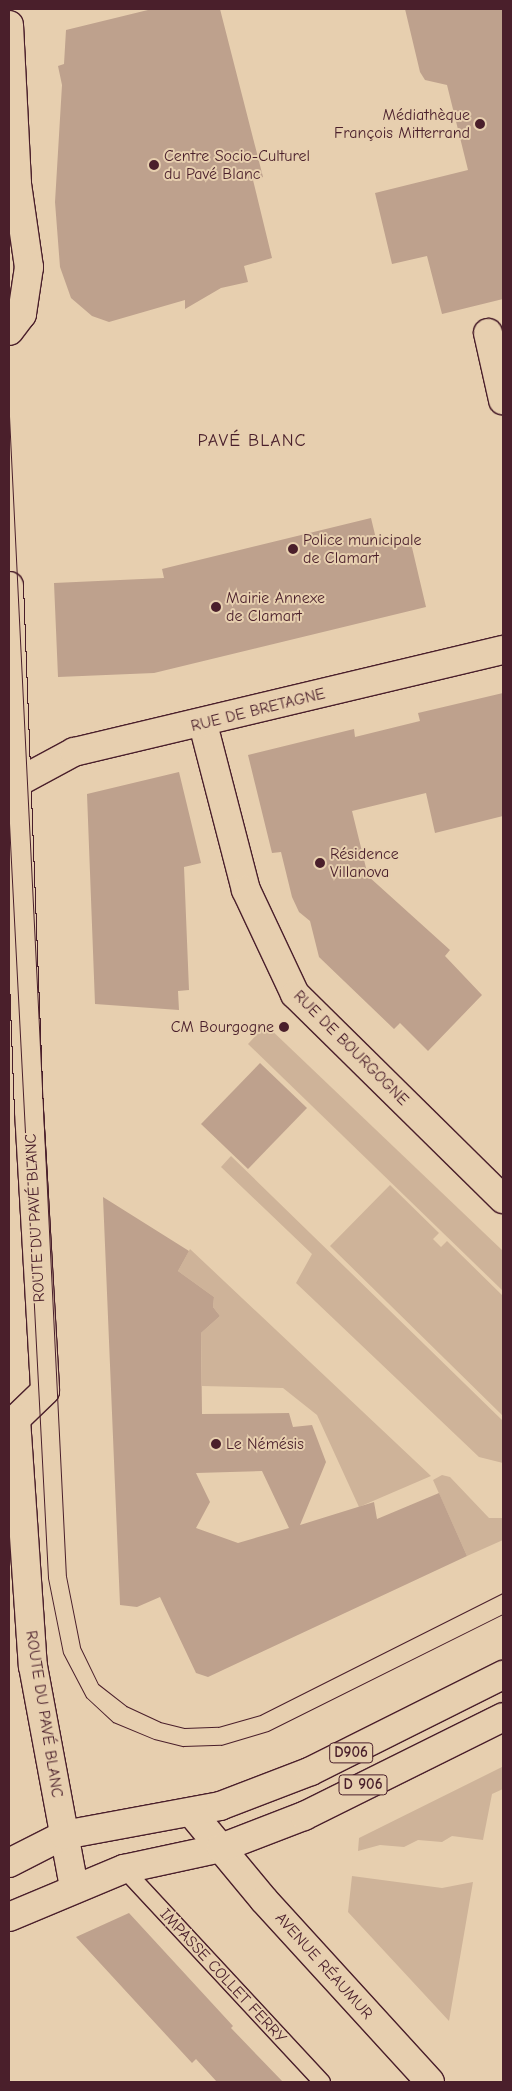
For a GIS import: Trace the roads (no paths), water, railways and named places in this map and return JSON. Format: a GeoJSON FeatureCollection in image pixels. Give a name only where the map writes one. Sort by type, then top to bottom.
{"type":"FeatureCollection","features":[{"type":"Feature","properties":{"kind":"main road"},"geometry":{"type":"LineString","coordinates":[[9,25],[17,184],[29,268],[22,314],[9,331]]}},
{"type":"Feature","properties":{"kind":"main road"},"geometry":{"type":"LineString","coordinates":[[488,333],[503,400]]}},
{"type":"Feature","properties":{"kind":"main road","name":"ROUTE DU PAVÉ BLANC"},"geometry":{"type":"LineString","coordinates":[[9,586],[13,785],[45,1391],[12,1418],[33,1666],[74,1888]]}},
{"type":"Feature","properties":{"kind":"main road","name":"RUE DE BRETAGNE"},"geometry":{"type":"LineString","coordinates":[[13,785],[74,752],[203,724],[503,650]]}},
{"type":"Feature","properties":{"kind":"main road","name":"RUE DE BOURGOGNE"},"geometry":{"type":"LineString","coordinates":[[203,724],[246,890],[295,994],[503,1198]]}},
{"type":"Feature","properties":{"kind":"main road","name":"D906"},"geometry":{"type":"LineString","coordinates":[[64,1835],[220,1806],[327,1765],[503,1675]]}},
{"type":"Feature","properties":{"kind":"main road","name":"D 906"},"geometry":{"type":"LineString","coordinates":[[9,1917],[74,1888],[124,1869],[221,1848],[304,1816],[503,1717]]}},
{"type":"Feature","properties":{"kind":"main road","name":"AVENUE RÉAUMUR"},"geometry":{"type":"LineString","coordinates":[[191,1812],[264,1900],[430,2082]]}},
{"type":"Feature","properties":{"kind":"main road"},"geometry":{"type":"LineString","coordinates":[[9,1863],[64,1835]]}},
{"type":"Feature","properties":{"kind":"lane","name":"IMPASSE COLLET FERRY"},"geometry":{"type":"LineString","coordinates":[[124,1869],[322,2082]]}},
{"type":"Feature","properties":{"kind":"tram line"},"geometry":{"type":"LineString","coordinates":[[9,416],[66,1576],[80,1647],[98,1684],[126,1706],[160,1722],[184,1728],[218,1727],[260,1715],[503,1593]]}},
{"type":"Feature","properties":{"kind":"tram line"},"geometry":{"type":"LineString","coordinates":[[9,823],[48,1578],[63,1653],[86,1697],[113,1722],[154,1739],[183,1746],[221,1745],[268,1731],[503,1614]]}},
{"type":"Feature","properties":{"kind":"place","name":"Médiathèque François Mitterrand"},"geometry":{"type":"Point","coordinates":[480,124]}},
{"type":"Feature","properties":{"kind":"place","name":"Centre Socio-Culturel du Pavé Blanc"},"geometry":{"type":"Point","coordinates":[154,165]}},
{"type":"Feature","properties":{"kind":"place","name":"Police municipale de Clamart"},"geometry":{"type":"Point","coordinates":[293,549]}},
{"type":"Feature","properties":{"kind":"place","name":"Mairie Annexe de Clamart"},"geometry":{"type":"Point","coordinates":[216,607]}},
{"type":"Feature","properties":{"kind":"place","name":"Résidence Villanova"},"geometry":{"type":"Point","coordinates":[320,863]}},
{"type":"Feature","properties":{"kind":"place","name":"CM Bourgogne"},"geometry":{"type":"Point","coordinates":[284,1027]}},
{"type":"Feature","properties":{"kind":"place","name":"Le Némésis"},"geometry":{"type":"Point","coordinates":[216,1444]}},
{"type":"Feature","properties":{"kind":"district","name":"PAVÉ BLANC"},"geometry":{"type":"Point","coordinates":[252,441]}}]}
